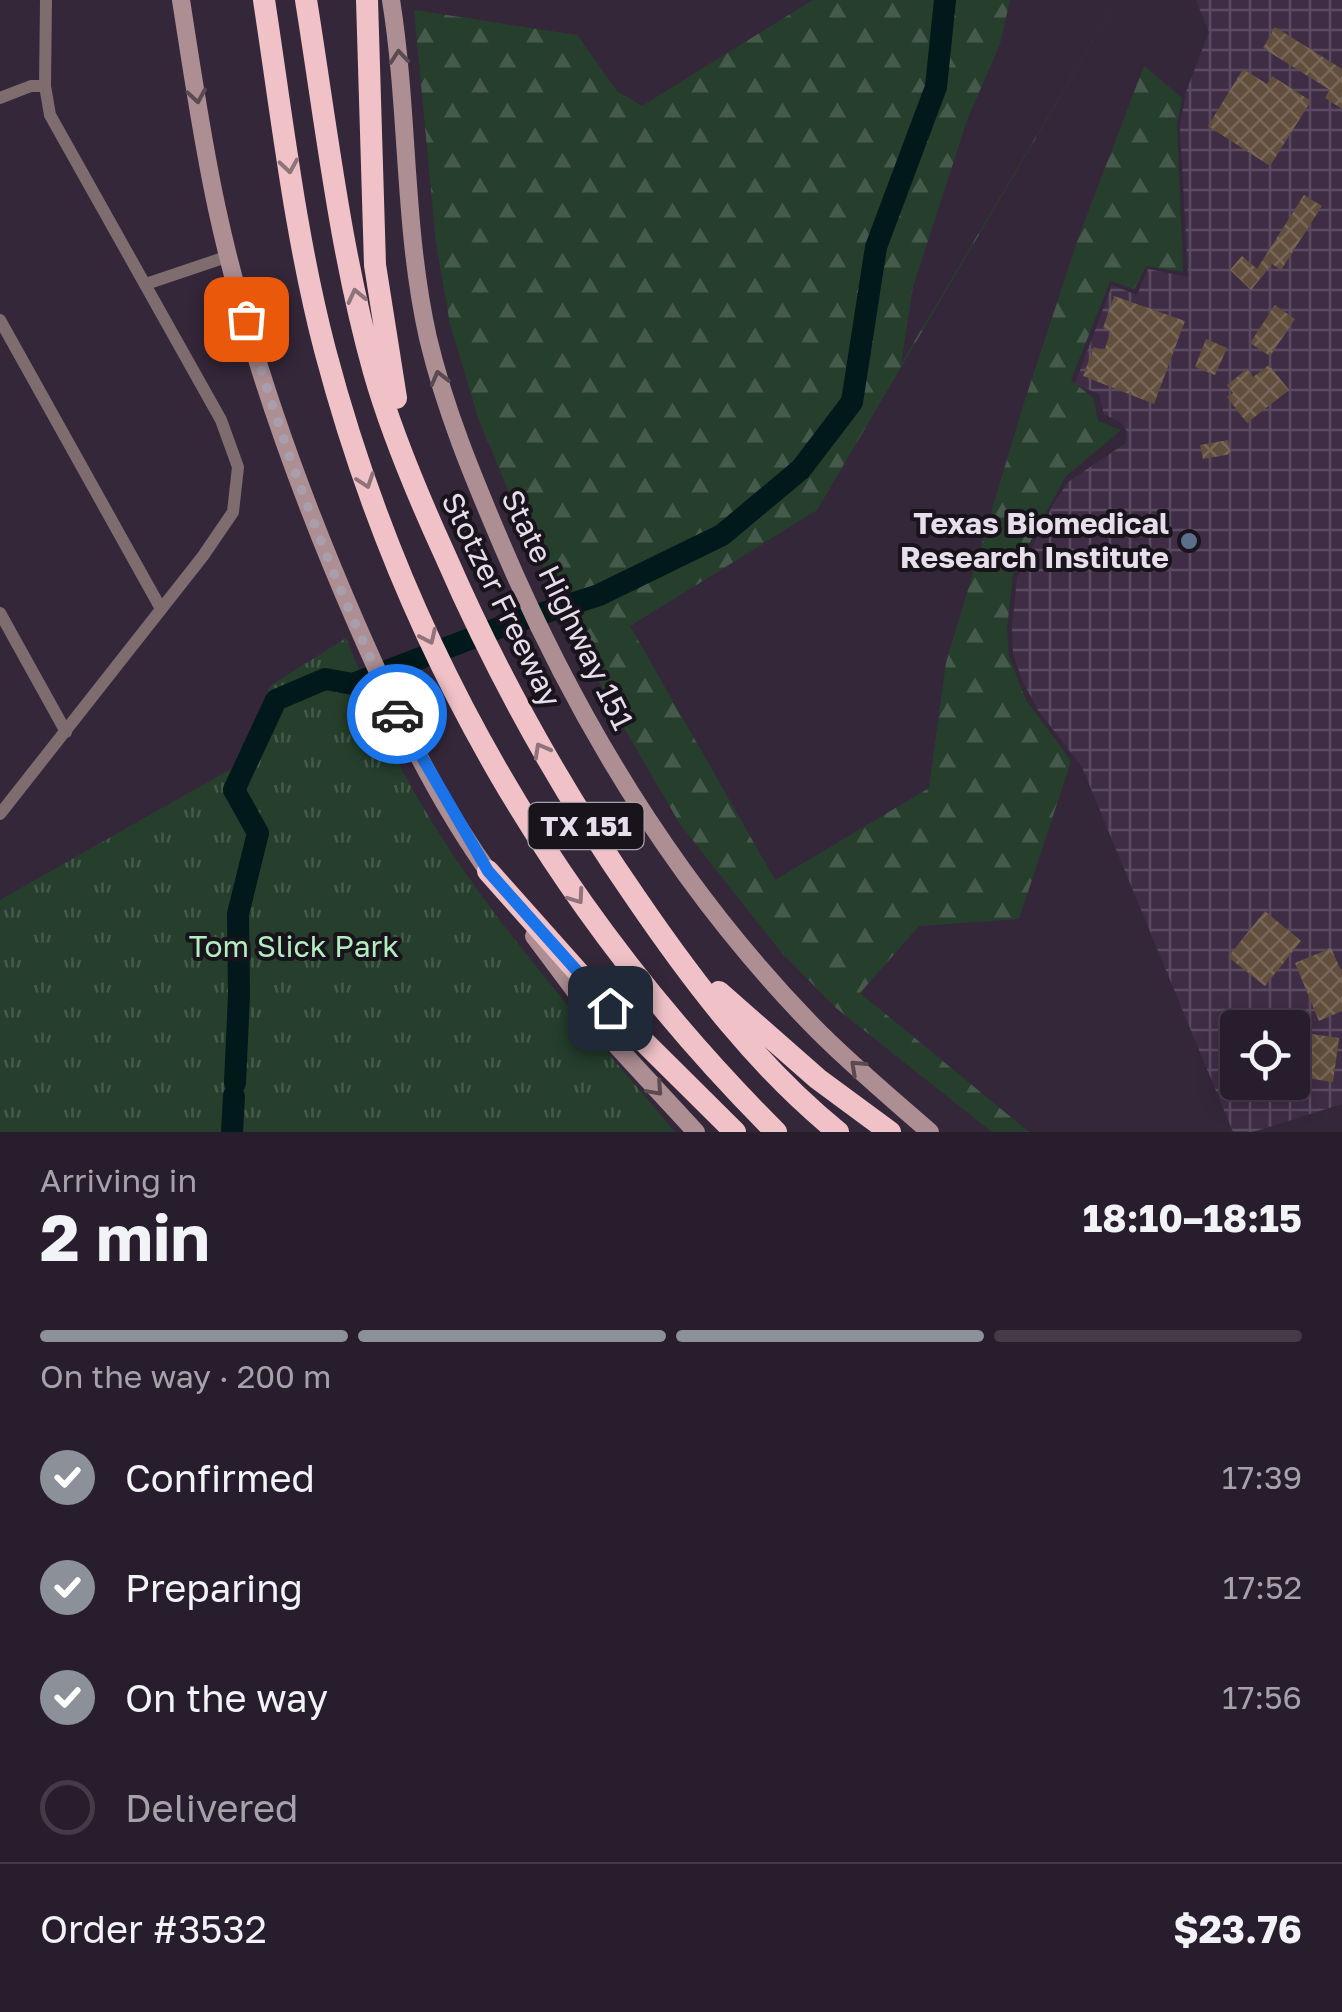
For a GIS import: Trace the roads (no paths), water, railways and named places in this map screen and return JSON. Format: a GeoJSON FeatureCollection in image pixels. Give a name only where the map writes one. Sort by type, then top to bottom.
{"type":"FeatureCollection","features":[{"type":"Feature","properties":{"kind":"highway","name":"TX 151"},"geometry":{"type":"LineString","coordinates":[[264,0],[302,250],[344,418],[390,548],[471,724],[545,851],[636,979],[698,1052],[776,1132]]}},
{"type":"Feature","properties":{"kind":"highway","name":"Stotzer Freeway"},"geometry":{"type":"LineString","coordinates":[[306,0],[349,264],[374,373],[415,489],[512,697],[576,810],[670,949],[758,1056],[838,1132]]}},
{"type":"Feature","properties":{"kind":"highway"},"geometry":{"type":"LineString","coordinates":[[368,0],[375,265],[389,365],[415,489]]}},
{"type":"Feature","properties":{"kind":"highway"},"geometry":{"type":"LineString","coordinates":[[488,871],[610,1008],[735,1132]]}},
{"type":"Feature","properties":{"kind":"highway"},"geometry":{"type":"LineString","coordinates":[[670,949],[818,1079],[890,1132]]}},
{"type":"Feature","properties":{"kind":"main road"},"geometry":{"type":"LineString","coordinates":[[181,0],[217,211],[279,424],[344,597],[418,753],[488,871],[613,1042],[696,1132]]}},
{"type":"Feature","properties":{"kind":"main road","name":"State Highway 151"},"geometry":{"type":"LineString","coordinates":[[391,0],[399,48],[412,244],[428,335],[446,407],[498,535],[552,652],[588,725],[656,833],[739,944],[813,1026],[930,1132]]}},
{"type":"Feature","properties":{"kind":"street"},"geometry":{"type":"LineString","coordinates":[[0,814],[233,512],[238,468],[221,420],[50,115],[44,86],[46,0]]}},
{"type":"Feature","properties":{"kind":"street"},"geometry":{"type":"LineString","coordinates":[[0,98],[31,86],[44,86]]}},
{"type":"Feature","properties":{"kind":"street"},"geometry":{"type":"LineString","coordinates":[[146,284],[230,256]]}},
{"type":"Feature","properties":{"kind":"street"},"geometry":{"type":"LineString","coordinates":[[0,320],[160,606]]}},
{"type":"Feature","properties":{"kind":"street"},"geometry":{"type":"LineString","coordinates":[[0,614],[66,732]]}},
{"type":"Feature","properties":{"kind":"waterway"},"geometry":{"type":"LineString","coordinates":[[235,1083],[238,914],[258,833],[234,790],[276,700],[325,679],[353,684],[506,625],[599,595],[722,535],[801,469],[852,402],[876,247],[936,87],[945,0]]}},
{"type":"Feature","properties":{"kind":"waterway"},"geometry":{"type":"LineString","coordinates":[[232,1132],[234,1096]]}},
{"type":"Feature","properties":{"kind":"place","name":"Texas Biomedical Research Institute"},"geometry":{"type":"Point","coordinates":[1189,541]}},
{"type":"Feature","properties":{"kind":"park label","name":"Tom Slick Park"},"geometry":{"type":"Point","coordinates":[294,947]}}]}
